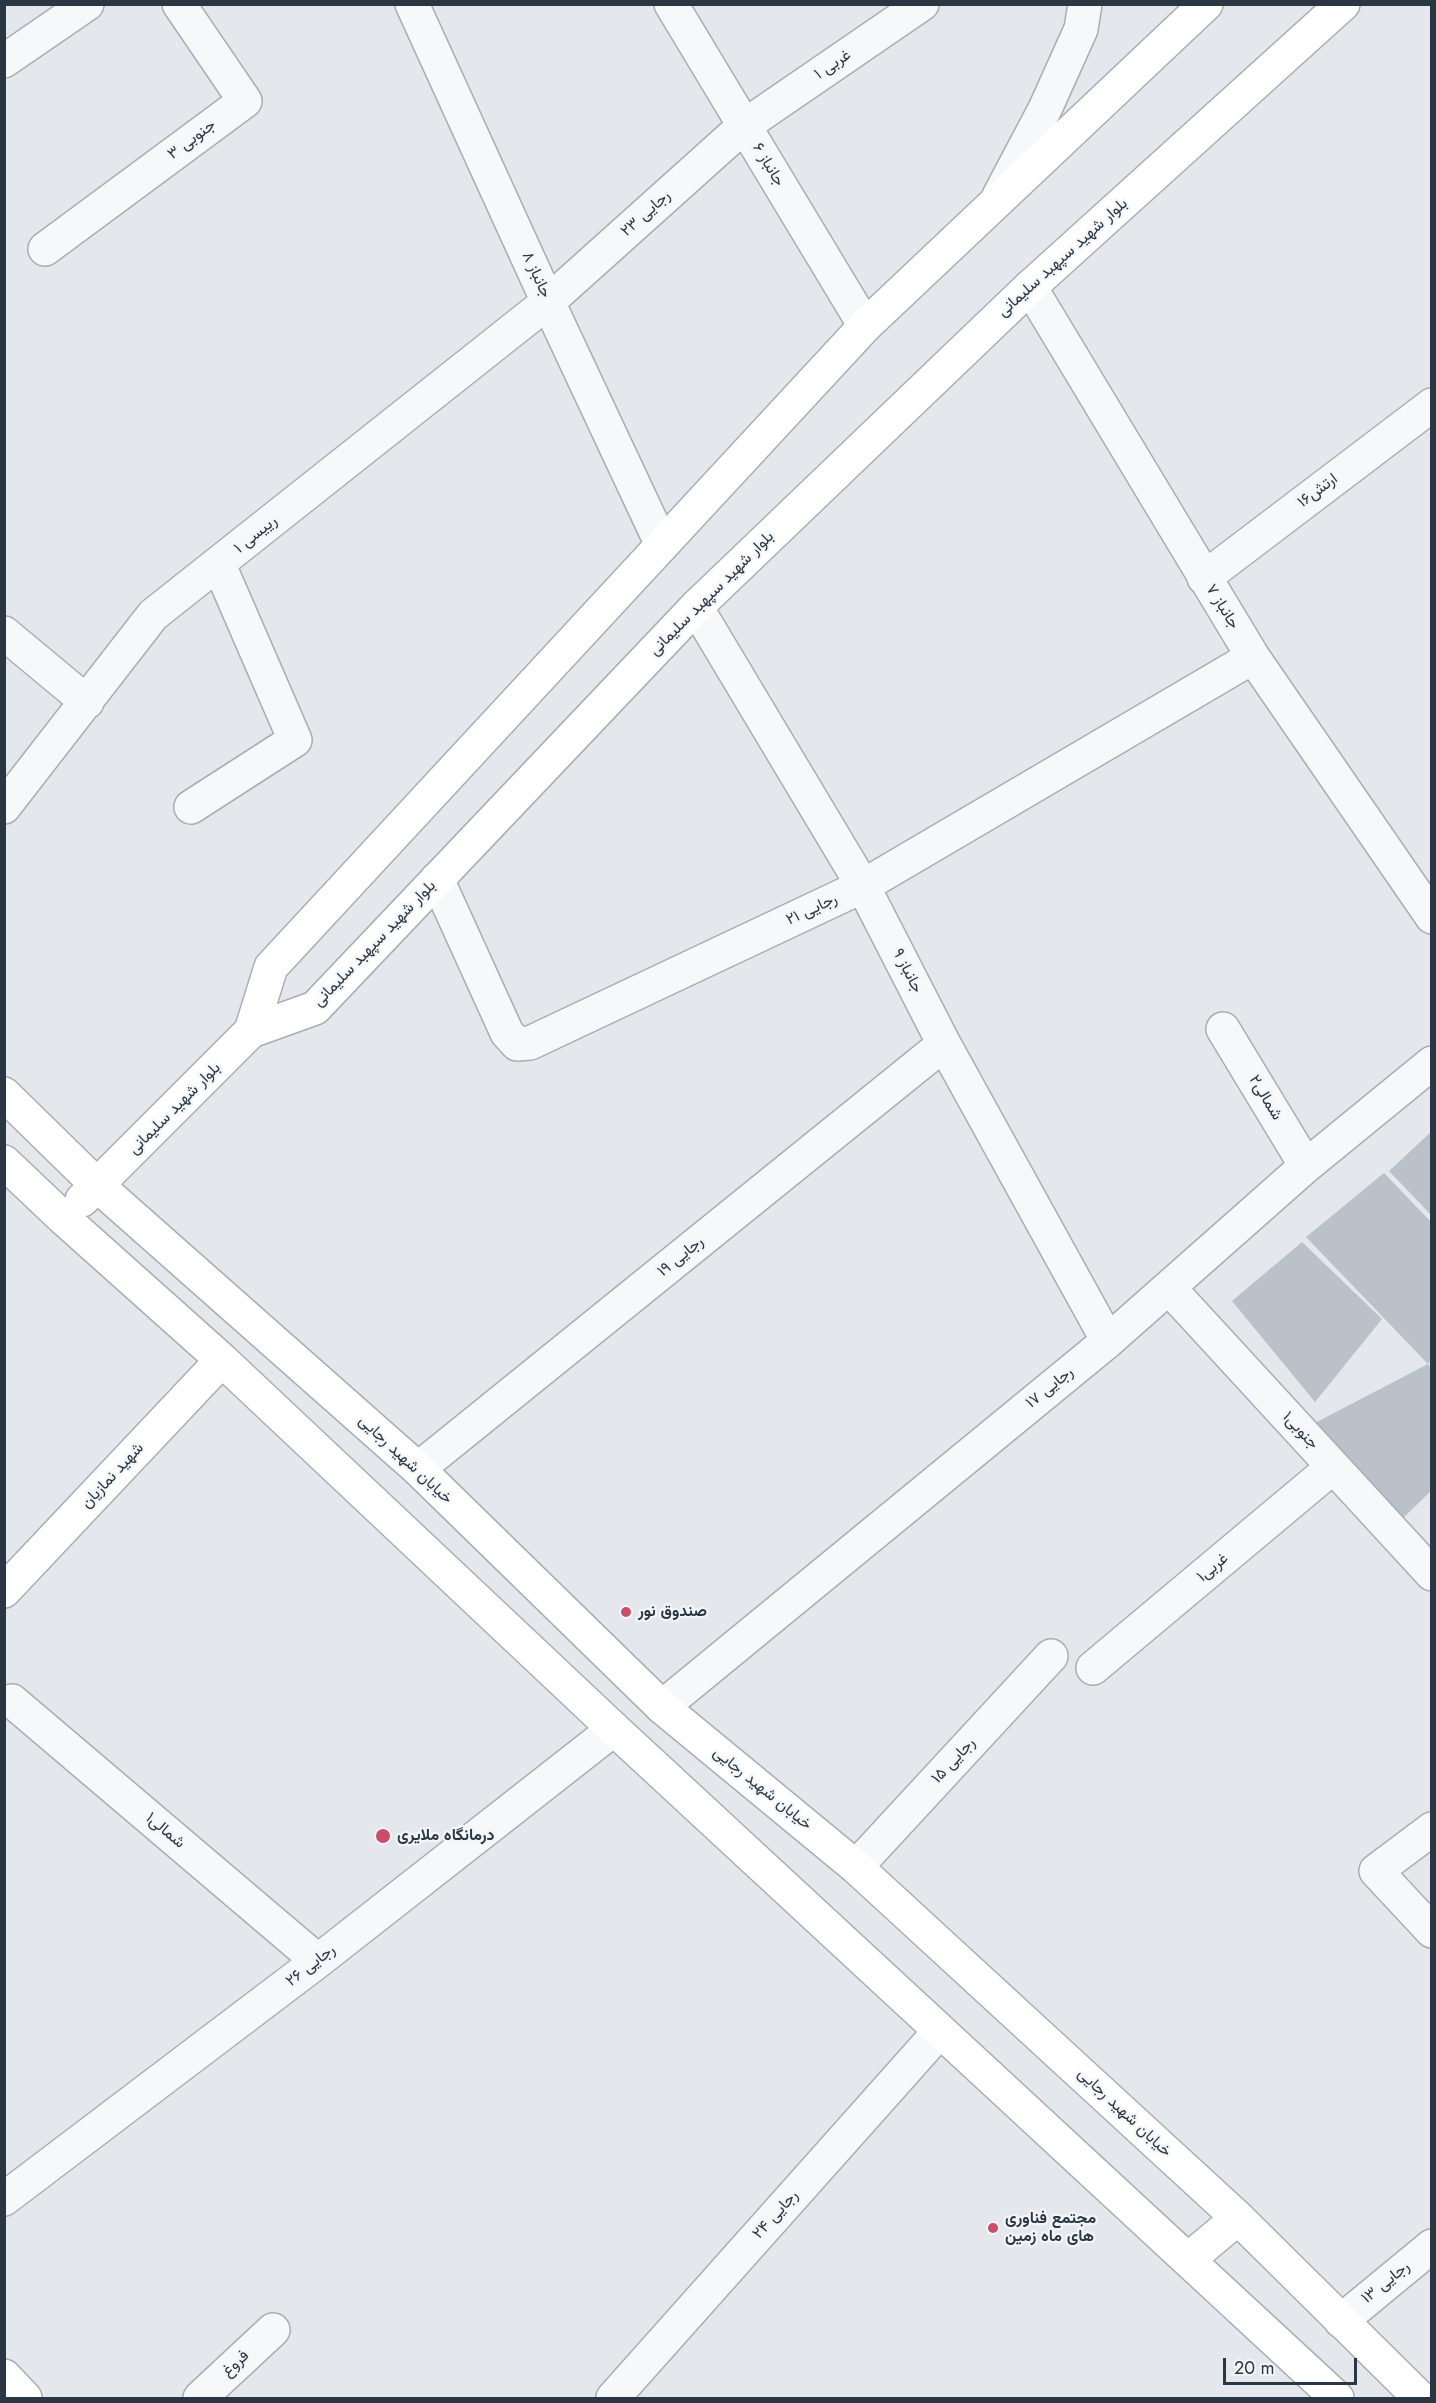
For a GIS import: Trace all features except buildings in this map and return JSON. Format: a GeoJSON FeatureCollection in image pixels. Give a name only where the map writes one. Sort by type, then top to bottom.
{"type":"FeatureCollection","features":[{"type":"Feature","properties":{"kind":"main road"},"geometry":{"type":"LineString","coordinates":[[251,1031],[271,967],[865,326],[1206,4]]}},
{"type":"Feature","properties":{"kind":"main road","name":"بلوار شهید سپهبد سلیمانی"},"geometry":{"type":"LineString","coordinates":[[251,1031],[315,1008],[696,607],[1030,286],[1343,4]]}},
{"type":"Feature","properties":{"kind":"main road","name":"بلوار شهید سلیمانی"},"geometry":{"type":"LineString","coordinates":[[62,1217],[98,1186],[251,1031]]}},
{"type":"Feature","properties":{"kind":"main road","name":"خیابان شهید رجایی"},"geometry":{"type":"LineString","coordinates":[[4,1094],[98,1186],[418,1469],[662,1707],[856,1867],[1238,2218],[1420,2398]]}},
{"type":"Feature","properties":{"kind":"main road"},"geometry":{"type":"LineString","coordinates":[[4,1162],[222,1360],[614,1729],[1337,2398]]}},
{"type":"Feature","properties":{"kind":"main road","name":"شهید نمازیان"},"geometry":{"type":"LineString","coordinates":[[4,1591],[222,1360]]}},
{"type":"Feature","properties":{"kind":"main road"},"geometry":{"type":"LineString","coordinates":[[1189,2259],[1238,2218]]}},
{"type":"Feature","properties":{"kind":"street"},"geometry":{"type":"LineString","coordinates":[[4,61],[87,4]]}},
{"type":"Feature","properties":{"kind":"street","name":"جنوبی ۳"},"geometry":{"type":"LineString","coordinates":[[45,249],[245,100],[179,4]]}},
{"type":"Feature","properties":{"kind":"street","name":"جانباز ۸"},"geometry":{"type":"LineString","coordinates":[[412,4],[662,545]]}},
{"type":"Feature","properties":{"kind":"street","name":"جانباز ۶"},"geometry":{"type":"LineString","coordinates":[[671,4],[865,326]]}},
{"type":"Feature","properties":{"kind":"street","name":"غربی ۱"},"geometry":{"type":"LineString","coordinates":[[744,126],[922,4]]}},
{"type":"Feature","properties":{"kind":"street"},"geometry":{"type":"LineString","coordinates":[[996,201],[1045,109],[1081,29],[1085,4]]}},
{"type":"Feature","properties":{"kind":"street","name":"رجایی ۲۳"},"geometry":{"type":"LineString","coordinates":[[548,302],[744,126]]}},
{"type":"Feature","properties":{"kind":"street","name":"جانباز ۷"},"geometry":{"type":"LineString","coordinates":[[1030,286],[1253,657],[1431,917]]}},
{"type":"Feature","properties":{"kind":"street","name":"رییسی ۱"},"geometry":{"type":"LineString","coordinates":[[4,807],[153,615],[219,565],[548,302]]}},
{"type":"Feature","properties":{"kind":"street","name":"ارتش۱۶"},"geometry":{"type":"LineString","coordinates":[[1204,578],[1431,405]]}},
{"type":"Feature","properties":{"kind":"street"},"geometry":{"type":"LineString","coordinates":[[191,807],[295,740],[219,565]]}},
{"type":"Feature","properties":{"kind":"street","name":"جانباز ۹"},"geometry":{"type":"LineString","coordinates":[[696,607],[863,886],[945,1044],[1108,1341]]}},
{"type":"Feature","properties":{"kind":"street"},"geometry":{"type":"LineString","coordinates":[[4,633],[87,702]]}},
{"type":"Feature","properties":{"kind":"street","name":"رجایی ۲۱"},"geometry":{"type":"LineString","coordinates":[[437,879],[507,1033],[517,1044],[530,1044],[863,886],[1253,657]]}},
{"type":"Feature","properties":{"kind":"street","name":"شمالی۲"},"geometry":{"type":"LineString","coordinates":[[1223,1029],[1306,1166]]}},
{"type":"Feature","properties":{"kind":"street","name":"رجایی ۱۹"},"geometry":{"type":"LineString","coordinates":[[418,1469],[945,1044]]}},
{"type":"Feature","properties":{"kind":"street","name":"رجایی ۱۷"},"geometry":{"type":"LineString","coordinates":[[662,1707],[1108,1341],[1306,1166],[1431,1063]]}},
{"type":"Feature","properties":{"kind":"street","name":"جنوبی۱"},"geometry":{"type":"LineString","coordinates":[[1168,1288],[1431,1574]]}},
{"type":"Feature","properties":{"kind":"street","name":"غربی۱"},"geometry":{"type":"LineString","coordinates":[[1093,1668],[1333,1467]]}},
{"type":"Feature","properties":{"kind":"street","name":"رجایی ۱۵"},"geometry":{"type":"LineString","coordinates":[[856,1867],[1051,1656]]}},
{"type":"Feature","properties":{"kind":"street","name":"شمالی۱"},"geometry":{"type":"LineString","coordinates":[[12,1701],[318,1961]]}},
{"type":"Feature","properties":{"kind":"street","name":"رجایی ۲۶"},"geometry":{"type":"LineString","coordinates":[[4,2199],[318,1961],[614,1729]]}},
{"type":"Feature","properties":{"kind":"street"},"geometry":{"type":"LineString","coordinates":[[1431,1829],[1376,1871],[1431,1931]]}},
{"type":"Feature","properties":{"kind":"street","name":"رجایی ۲۴"},"geometry":{"type":"LineString","coordinates":[[613,2398],[940,2031]]}},
{"type":"Feature","properties":{"kind":"street","name":"رجایی ۱۳"},"geometry":{"type":"LineString","coordinates":[[1341,2321],[1431,2246]]}},
{"type":"Feature","properties":{"kind":"street","name":"فروغ"},"geometry":{"type":"LineString","coordinates":[[200,2398],[273,2330]]}},
{"type":"Feature","properties":{"kind":"place","name":"صندوق نور"},"geometry":{"type":"Point","coordinates":[626,1612]}},
{"type":"Feature","properties":{"kind":"place","name":"درمانگاه ملایری"},"geometry":{"type":"Point","coordinates":[383,1836]}},
{"type":"Feature","properties":{"kind":"place","name":"مجتمع فناوری های ماه زمین"},"geometry":{"type":"Point","coordinates":[993,2228]}}]}
